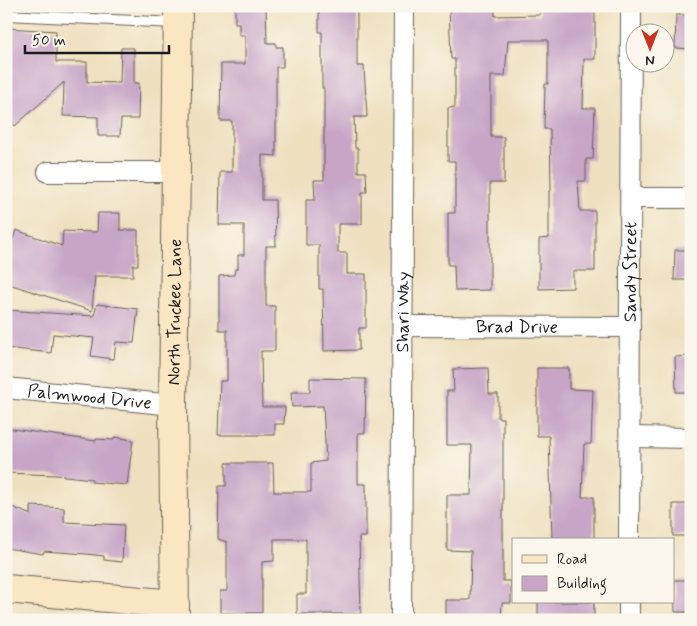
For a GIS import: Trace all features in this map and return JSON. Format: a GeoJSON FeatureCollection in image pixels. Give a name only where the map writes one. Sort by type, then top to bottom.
{"type":"FeatureCollection","features":[{"type":"Feature","properties":{"kind":"street","name":"Shari Way"},"geometry":{"type":"LineString","coordinates":[[402,620],[404,6]]}},
{"type":"Feature","properties":{"kind":"street","name":"Sandy Street"},"geometry":{"type":"LineString","coordinates":[[629,538],[631,6]]}},
{"type":"Feature","properties":{"kind":"street","name":"North Truckee Lane"},"geometry":{"type":"LineString","coordinates":[[175,612],[173,405],[178,172],[178,15]]}},
{"type":"Feature","properties":{"kind":"street"},"geometry":{"type":"LineString","coordinates":[[48,172],[178,172]]}},
{"type":"Feature","properties":{"kind":"street"},"geometry":{"type":"LineString","coordinates":[[631,198],[691,198]]}},
{"type":"Feature","properties":{"kind":"street","name":"Brad Drive"},"geometry":{"type":"LineString","coordinates":[[403,326],[630,327]]}},
{"type":"Feature","properties":{"kind":"street","name":"Palmwood Drive"},"geometry":{"type":"LineString","coordinates":[[6,388],[173,405]]}},
{"type":"Feature","properties":{"kind":"street"},"geometry":{"type":"LineString","coordinates":[[630,437],[691,438]]}},
{"type":"Feature","properties":{"kind":"street"},"geometry":{"type":"LineString","coordinates":[[6,589],[175,612]]}},
{"type":"Feature","properties":{"kind":"street"},"geometry":{"type":"LineString","coordinates":[[629,604],[629,620]]}},
{"type":"Feature","properties":{"kind":"lane"},"geometry":{"type":"LineString","coordinates":[[6,15],[178,15]]}},
{"type":"Feature","properties":{"kind":"building"},"geometry":{"type":"Polygon","coordinates":[[[235,6],[266,6],[267,43],[276,43],[276,47],[283,47],[283,67],[276,67],[276,156],[262,155],[262,200],[275,200],[276,246],[266,246],[266,306],[275,306],[275,351],[261,351],[262,407],[285,407],[284,424],[275,424],[275,435],[218,435],[220,381],[227,381],[227,330],[219,330],[219,276],[234,275],[235,269],[238,269],[238,255],[244,255],[244,225],[219,225],[220,172],[232,172],[232,121],[220,121],[221,64],[245,64],[245,35],[239,35],[239,23],[235,23],[235,6]]]}},
{"type":"Feature","properties":{"kind":"building"},"geometry":{"type":"Polygon","coordinates":[[[319,6],[357,6],[357,66],[364,66],[367,117],[354,117],[355,148],[358,148],[358,172],[366,172],[367,192],[362,192],[362,224],[338,224],[338,253],[347,253],[347,274],[366,274],[366,328],[359,328],[359,350],[324,351],[323,289],[319,289],[319,245],[306,245],[306,200],[315,200],[314,180],[324,180],[324,88],[322,88],[322,32],[319,32],[319,6]]]}},
{"type":"Feature","properties":{"kind":"building"},"geometry":{"type":"Polygon","coordinates":[[[449,6],[495,6],[495,16],[540,15],[540,6],[595,6],[595,59],[584,59],[583,108],[595,108],[593,159],[586,159],[586,181],[578,181],[580,211],[595,211],[595,271],[573,271],[573,288],[539,289],[539,239],[549,238],[549,191],[551,191],[550,129],[544,129],[545,84],[548,84],[548,40],[508,40],[505,76],[491,76],[491,137],[504,137],[504,183],[490,183],[490,290],[455,291],[454,265],[448,265],[448,213],[455,213],[455,161],[448,161],[448,108],[455,107],[455,59],[451,59],[449,6]]]}},
{"type":"Feature","properties":{"kind":"building"},"geometry":{"type":"Polygon","coordinates":[[[676,15],[691,15],[691,49],[675,48],[676,15]]]}},
{"type":"Feature","properties":{"kind":"building"},"geometry":{"type":"Polygon","coordinates":[[[6,28],[56,31],[56,62],[87,62],[87,82],[120,83],[121,48],[134,48],[134,83],[139,83],[138,119],[121,119],[120,136],[98,136],[98,117],[63,116],[64,82],[15,126],[6,115],[6,28]]]}},
{"type":"Feature","properties":{"kind":"building"},"geometry":{"type":"Polygon","coordinates":[[[98,213],[120,213],[120,230],[138,230],[138,265],[133,265],[133,276],[95,276],[92,311],[6,283],[6,245],[10,247],[16,230],[62,246],[63,231],[97,232],[98,213]]]}},
{"type":"Feature","properties":{"kind":"building"},"geometry":{"type":"Polygon","coordinates":[[[675,250],[691,250],[691,280],[674,280],[675,250]]]}},
{"type":"Feature","properties":{"kind":"building"},"geometry":{"type":"Polygon","coordinates":[[[97,304],[138,309],[134,343],[116,342],[114,359],[91,356],[94,338],[53,334],[51,353],[6,348],[6,310],[94,316],[97,304]]]}},
{"type":"Feature","properties":{"kind":"building"},"geometry":{"type":"Polygon","coordinates":[[[691,356],[691,392],[676,392],[675,357],[691,356]]]}},
{"type":"Feature","properties":{"kind":"building"},"geometry":{"type":"Polygon","coordinates":[[[488,368],[489,394],[498,394],[498,418],[503,418],[503,581],[511,581],[511,603],[502,603],[501,620],[446,620],[446,600],[470,600],[471,551],[447,550],[447,495],[471,495],[472,445],[447,445],[447,391],[454,391],[453,369],[488,368]]]}},
{"type":"Feature","properties":{"kind":"building"},"geometry":{"type":"Polygon","coordinates":[[[537,368],[569,368],[569,389],[593,390],[591,444],[584,444],[582,497],[594,497],[594,538],[552,538],[549,436],[537,436],[537,368]]]}},
{"type":"Feature","properties":{"kind":"building"},"geometry":{"type":"Polygon","coordinates":[[[310,378],[366,379],[365,433],[358,433],[358,484],[366,484],[366,537],[359,537],[361,614],[297,614],[297,594],[306,594],[306,539],[274,539],[274,561],[262,562],[262,613],[220,613],[220,591],[227,591],[227,542],[218,539],[219,486],[226,486],[226,463],[273,463],[274,492],[311,492],[311,463],[326,461],[323,406],[292,407],[291,392],[310,392],[310,378]]]}},
{"type":"Feature","properties":{"kind":"building"},"geometry":{"type":"Polygon","coordinates":[[[6,428],[96,441],[96,439],[114,440],[114,437],[133,440],[127,485],[92,482],[92,479],[56,475],[6,473],[6,428]]]}},
{"type":"Feature","properties":{"kind":"building"},"geometry":{"type":"Polygon","coordinates":[[[6,504],[31,515],[31,506],[64,508],[64,522],[124,525],[122,562],[104,560],[104,556],[44,551],[43,554],[6,548],[6,504]]]}},
{"type":"Feature","properties":{"kind":"building"},"geometry":{"type":"Polygon","coordinates":[[[673,504],[691,504],[691,536],[673,536],[673,504]]]}},
{"type":"Feature","properties":{"kind":"building"},"geometry":{"type":"Polygon","coordinates":[[[674,580],[691,580],[691,612],[675,612],[674,580]]]}},
{"type":"Feature","properties":{"kind":"building"},"geometry":{"type":"Polygon","coordinates":[[[538,604],[594,604],[594,620],[538,620],[538,604]]]}}]}
